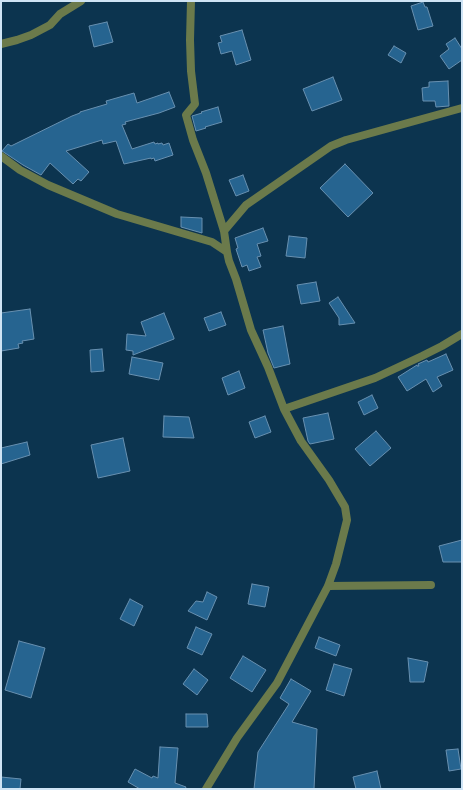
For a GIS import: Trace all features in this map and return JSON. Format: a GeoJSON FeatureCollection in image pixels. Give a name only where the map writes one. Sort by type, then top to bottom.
{"type":"FeatureCollection","features":[{"type":"Feature","properties":{"kind":"street"},"geometry":{"type":"LineString","coordinates":[[1,44],[18,40],[50,26],[60,14],[81,1]]}},
{"type":"Feature","properties":{"kind":"street"},"geometry":{"type":"LineString","coordinates":[[191,1],[190,56],[195,104],[186,115],[224,231],[229,261],[236,278],[250,330],[268,367],[284,409],[301,441],[329,480],[344,507],[346,520],[336,564],[328,586],[277,683],[237,738],[206,789]]}},
{"type":"Feature","properties":{"kind":"street"},"geometry":{"type":"LineString","coordinates":[[224,231],[246,205],[331,146],[346,140],[462,108]]}},
{"type":"Feature","properties":{"kind":"street"},"geometry":{"type":"LineString","coordinates":[[1,156],[20,170],[48,185],[117,214],[212,242],[227,252]]}},
{"type":"Feature","properties":{"kind":"street"},"geometry":{"type":"LineString","coordinates":[[284,409],[375,378],[442,346],[462,334]]}},
{"type":"Feature","properties":{"kind":"street"},"geometry":{"type":"LineString","coordinates":[[328,586],[431,585]]}},
{"type":"Feature","properties":{"kind":"building"},"geometry":{"type":"Polygon","coordinates":[[[423,2],[425,7],[427,7],[433,26],[418,30],[411,6],[423,2]]]}},
{"type":"Feature","properties":{"kind":"building"},"geometry":{"type":"Polygon","coordinates":[[[107,22],[113,42],[94,47],[89,26],[107,22]]]}},
{"type":"Feature","properties":{"kind":"building"},"geometry":{"type":"Polygon","coordinates":[[[242,30],[251,60],[236,65],[232,51],[221,54],[218,43],[222,42],[220,36],[242,30]]]}},
{"type":"Feature","properties":{"kind":"building"},"geometry":{"type":"Polygon","coordinates":[[[455,38],[462,49],[462,60],[449,69],[440,56],[449,49],[446,44],[455,38]]]}},
{"type":"Feature","properties":{"kind":"building"},"geometry":{"type":"Polygon","coordinates":[[[394,46],[406,53],[401,63],[388,55],[394,46]]]}},
{"type":"Feature","properties":{"kind":"building"},"geometry":{"type":"Polygon","coordinates":[[[333,77],[342,100],[312,111],[303,89],[333,77]]]}},
{"type":"Feature","properties":{"kind":"building"},"geometry":{"type":"Polygon","coordinates":[[[448,81],[449,106],[436,107],[435,101],[423,101],[422,88],[429,87],[429,82],[448,81]]]}},
{"type":"Feature","properties":{"kind":"building"},"geometry":{"type":"Polygon","coordinates":[[[169,92],[175,107],[125,122],[126,124],[122,125],[132,149],[154,142],[155,144],[162,143],[163,145],[169,143],[173,155],[155,161],[154,158],[151,158],[124,164],[116,141],[103,144],[102,140],[66,151],[89,172],[81,181],[78,179],[73,184],[50,163],[41,175],[2,151],[8,144],[11,146],[80,112],[107,104],[106,101],[134,93],[137,103],[169,92]]]}},
{"type":"Feature","properties":{"kind":"building"},"geometry":{"type":"Polygon","coordinates":[[[218,107],[222,122],[196,131],[192,116],[218,107]]]}},
{"type":"Feature","properties":{"kind":"building"},"geometry":{"type":"Polygon","coordinates":[[[345,164],[373,193],[348,217],[320,188],[345,164]]]}},
{"type":"Feature","properties":{"kind":"building"},"geometry":{"type":"Polygon","coordinates":[[[243,175],[249,191],[236,196],[229,180],[243,175]]]}},
{"type":"Feature","properties":{"kind":"building"},"geometry":{"type":"Polygon","coordinates":[[[181,217],[202,218],[202,233],[181,227],[181,217]]]}},
{"type":"Feature","properties":{"kind":"building"},"geometry":{"type":"Polygon","coordinates":[[[263,228],[268,241],[257,244],[261,256],[257,257],[261,267],[249,271],[247,265],[242,267],[236,249],[238,248],[235,238],[263,228]]]}},
{"type":"Feature","properties":{"kind":"building"},"geometry":{"type":"Polygon","coordinates":[[[289,236],[307,238],[305,258],[286,256],[289,236]]]}},
{"type":"Feature","properties":{"kind":"building"},"geometry":{"type":"Polygon","coordinates":[[[316,282],[320,301],[301,304],[297,285],[316,282]]]}},
{"type":"Feature","properties":{"kind":"building"},"geometry":{"type":"Polygon","coordinates":[[[338,297],[355,323],[339,325],[339,318],[329,303],[338,297]]]}},
{"type":"Feature","properties":{"kind":"building"},"geometry":{"type":"Polygon","coordinates":[[[30,309],[34,339],[22,341],[23,343],[18,344],[19,348],[1,351],[1,313],[30,309]]]}},
{"type":"Feature","properties":{"kind":"building"},"geometry":{"type":"Polygon","coordinates":[[[221,312],[226,325],[209,331],[204,318],[221,312]]]}},
{"type":"Feature","properties":{"kind":"building"},"geometry":{"type":"Polygon","coordinates":[[[164,313],[174,339],[133,355],[133,351],[126,350],[127,334],[146,336],[141,322],[164,313]]]}},
{"type":"Feature","properties":{"kind":"building"},"geometry":{"type":"Polygon","coordinates":[[[283,326],[290,364],[274,368],[268,353],[263,330],[283,326]]]}},
{"type":"Feature","properties":{"kind":"building"},"geometry":{"type":"Polygon","coordinates":[[[102,349],[104,371],[91,372],[90,350],[102,349]]]}},
{"type":"Feature","properties":{"kind":"building"},"geometry":{"type":"Polygon","coordinates":[[[446,354],[453,370],[437,377],[442,386],[433,392],[426,379],[407,391],[398,377],[417,365],[419,366],[418,364],[427,360],[428,362],[446,354]]]}},
{"type":"Feature","properties":{"kind":"building"},"geometry":{"type":"Polygon","coordinates":[[[132,357],[163,363],[159,380],[129,374],[132,357]]]}},
{"type":"Feature","properties":{"kind":"building"},"geometry":{"type":"Polygon","coordinates":[[[239,371],[245,388],[228,395],[222,378],[239,371]]]}},
{"type":"Feature","properties":{"kind":"building"},"geometry":{"type":"Polygon","coordinates":[[[372,395],[378,408],[364,415],[358,402],[372,395]]]}},
{"type":"Feature","properties":{"kind":"building"},"geometry":{"type":"Polygon","coordinates":[[[328,413],[334,439],[310,444],[303,418],[328,413]]]}},
{"type":"Feature","properties":{"kind":"building"},"geometry":{"type":"Polygon","coordinates":[[[164,416],[189,417],[194,438],[163,437],[164,416]]]}},
{"type":"Feature","properties":{"kind":"building"},"geometry":{"type":"Polygon","coordinates":[[[265,416],[271,432],[255,438],[249,422],[265,416]]]}},
{"type":"Feature","properties":{"kind":"building"},"geometry":{"type":"Polygon","coordinates":[[[376,431],[391,448],[370,466],[355,449],[376,431]]]}},
{"type":"Feature","properties":{"kind":"building"},"geometry":{"type":"Polygon","coordinates":[[[123,438],[130,471],[98,478],[91,445],[123,438]]]}},
{"type":"Feature","properties":{"kind":"building"},"geometry":{"type":"Polygon","coordinates":[[[27,442],[30,455],[1,464],[1,448],[27,442]]]}},
{"type":"Feature","properties":{"kind":"building"},"geometry":{"type":"Polygon","coordinates":[[[462,540],[462,562],[443,562],[439,546],[462,540]]]}},
{"type":"Feature","properties":{"kind":"building"},"geometry":{"type":"Polygon","coordinates":[[[252,584],[269,587],[265,607],[248,604],[252,584]]]}},
{"type":"Feature","properties":{"kind":"building"},"geometry":{"type":"Polygon","coordinates":[[[207,592],[217,597],[207,620],[188,611],[196,601],[203,602],[207,592]]]}},
{"type":"Feature","properties":{"kind":"building"},"geometry":{"type":"Polygon","coordinates":[[[130,599],[143,606],[134,626],[120,619],[130,599]]]}},
{"type":"Feature","properties":{"kind":"building"},"geometry":{"type":"Polygon","coordinates":[[[196,627],[212,634],[202,655],[187,648],[196,627]]]}},
{"type":"Feature","properties":{"kind":"building"},"geometry":{"type":"Polygon","coordinates":[[[319,637],[340,645],[336,656],[315,648],[319,637]]]}},
{"type":"Feature","properties":{"kind":"building"},"geometry":{"type":"Polygon","coordinates":[[[19,641],[45,648],[31,698],[5,690],[19,641]]]}},
{"type":"Feature","properties":{"kind":"building"},"geometry":{"type":"Polygon","coordinates":[[[243,656],[266,670],[252,692],[230,678],[243,656]]]}},
{"type":"Feature","properties":{"kind":"building"},"geometry":{"type":"Polygon","coordinates":[[[408,658],[428,662],[424,682],[410,682],[408,658]]]}},
{"type":"Feature","properties":{"kind":"building"},"geometry":{"type":"Polygon","coordinates":[[[334,664],[352,669],[344,696],[326,690],[334,664]]]}},
{"type":"Feature","properties":{"kind":"building"},"geometry":{"type":"Polygon","coordinates":[[[194,669],[208,680],[197,695],[183,684],[194,669]]]}},
{"type":"Feature","properties":{"kind":"building"},"geometry":{"type":"Polygon","coordinates":[[[291,679],[311,691],[292,722],[317,729],[314,789],[254,789],[258,752],[289,704],[280,698],[291,679]]]}},
{"type":"Feature","properties":{"kind":"building"},"geometry":{"type":"Polygon","coordinates":[[[186,714],[207,714],[208,727],[186,727],[186,714]]]}},
{"type":"Feature","properties":{"kind":"building"},"geometry":{"type":"Polygon","coordinates":[[[160,747],[178,748],[175,783],[186,787],[185,789],[140,789],[128,782],[135,769],[152,778],[153,776],[158,778],[160,747]]]}},
{"type":"Feature","properties":{"kind":"building"},"geometry":{"type":"Polygon","coordinates":[[[458,749],[461,769],[449,771],[446,750],[458,749]]]}},
{"type":"Feature","properties":{"kind":"building"},"geometry":{"type":"Polygon","coordinates":[[[377,771],[381,789],[356,789],[353,777],[377,771]]]}},
{"type":"Feature","properties":{"kind":"building"},"geometry":{"type":"Polygon","coordinates":[[[1,777],[21,779],[20,789],[1,789],[1,777]]]}}]}
